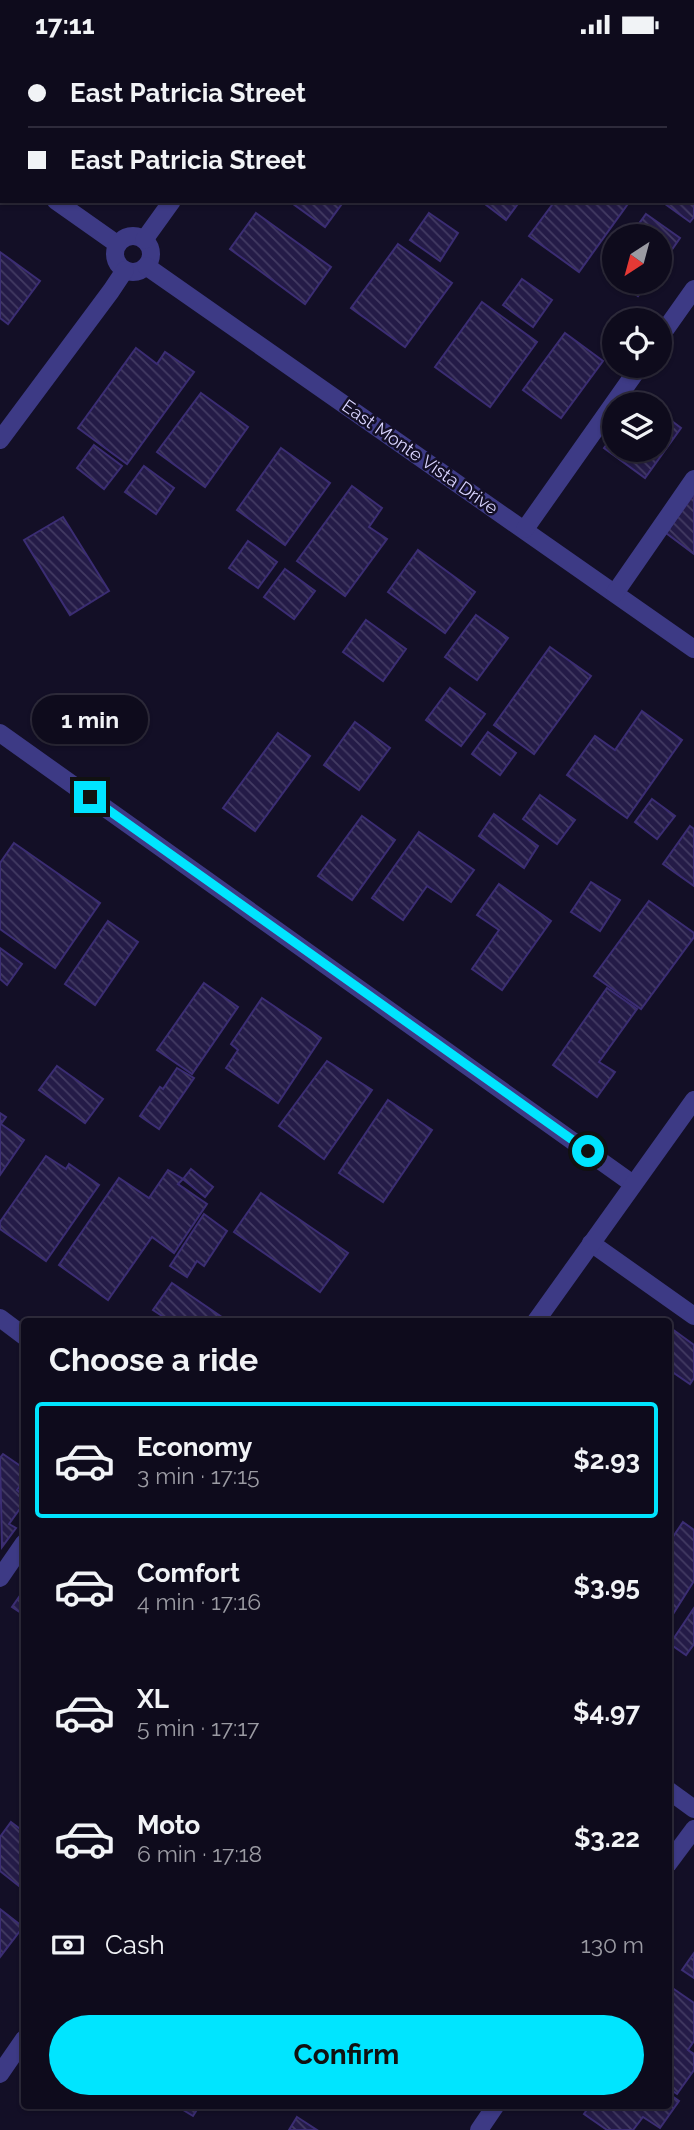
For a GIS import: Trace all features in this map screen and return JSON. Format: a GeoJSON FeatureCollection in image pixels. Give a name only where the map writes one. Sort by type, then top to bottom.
{"type":"FeatureCollection","features":[{"type":"Feature","properties":{"kind":"street"},"geometry":{"type":"LineString","coordinates":[[59,203],[117,244]]}},
{"type":"Feature","properties":{"kind":"street"},"geometry":{"type":"LineString","coordinates":[[144,240],[171,203]]}},
{"type":"Feature","properties":{"kind":"street"},"geometry":{"type":"LineString","coordinates":[[127,237],[144,240],[150,255],[146,266],[136,272],[125,270],[115,255],[117,244],[127,237]]}},
{"type":"Feature","properties":{"kind":"street","name":"East Monte Vista Drive"},"geometry":{"type":"LineString","coordinates":[[146,266],[694,649]]}},
{"type":"Feature","properties":{"kind":"street"},"geometry":{"type":"LineString","coordinates":[[0,440],[125,270]]}},
{"type":"Feature","properties":{"kind":"street"},"geometry":{"type":"LineString","coordinates":[[672,320],[694,289]]}},
{"type":"Feature","properties":{"kind":"street"},"geometry":{"type":"LineString","coordinates":[[524,529],[631,378]]}},
{"type":"Feature","properties":{"kind":"street"},"geometry":{"type":"LineString","coordinates":[[615,593],[694,479]]}},
{"type":"Feature","properties":{"kind":"street"},"geometry":{"type":"LineString","coordinates":[[0,733],[633,1184]]}},
{"type":"Feature","properties":{"kind":"street"},"geometry":{"type":"LineString","coordinates":[[538,1318],[694,1100]]}},
{"type":"Feature","properties":{"kind":"street"},"geometry":{"type":"LineString","coordinates":[[592,1243],[694,1316]]}},
{"type":"Feature","properties":{"kind":"street"},"geometry":{"type":"LineString","coordinates":[[0,1318],[21,1334]]}},
{"type":"Feature","properties":{"kind":"street"},"geometry":{"type":"LineString","coordinates":[[0,1579],[21,1548]]}},
{"type":"Feature","properties":{"kind":"street"},"geometry":{"type":"LineString","coordinates":[[672,1793],[694,1809]]}},
{"type":"Feature","properties":{"kind":"street"},"geometry":{"type":"LineString","coordinates":[[672,1859],[694,1829]]}},
{"type":"Feature","properties":{"kind":"street"},"geometry":{"type":"LineString","coordinates":[[0,2074],[21,2043]]}},
{"type":"Feature","properties":{"kind":"street"},"geometry":{"type":"LineString","coordinates":[[479,2130],[493,2109]]}},
{"type":"Feature","properties":{"kind":"building"},"geometry":{"type":"Polygon","coordinates":[[[292,203],[343,203],[325,227],[292,203]]]}},
{"type":"Feature","properties":{"kind":"building"},"geometry":{"type":"Polygon","coordinates":[[[484,203],[519,203],[506,220],[484,203]]]}},
{"type":"Feature","properties":{"kind":"building"},"geometry":{"type":"Polygon","coordinates":[[[554,203],[629,203],[613,224],[602,224],[602,240],[579,272],[529,236],[554,203]]]}},
{"type":"Feature","properties":{"kind":"building"},"geometry":{"type":"Polygon","coordinates":[[[664,203],[694,203],[694,217],[690,222],[664,203]]]}},
{"type":"Feature","properties":{"kind":"building"},"geometry":{"type":"Polygon","coordinates":[[[256,213],[331,267],[305,304],[230,249],[256,213]]]}},
{"type":"Feature","properties":{"kind":"building"},"geometry":{"type":"Polygon","coordinates":[[[429,213],[458,233],[440,261],[410,240],[429,213]]]}},
{"type":"Feature","properties":{"kind":"building"},"geometry":{"type":"Polygon","coordinates":[[[646,214],[660,224],[639,224],[646,214]]]}},
{"type":"Feature","properties":{"kind":"building"},"geometry":{"type":"Polygon","coordinates":[[[672,232],[680,238],[672,250],[672,232]]]}},
{"type":"Feature","properties":{"kind":"building"},"geometry":{"type":"Polygon","coordinates":[[[398,244],[452,283],[405,347],[351,308],[398,244]]]}},
{"type":"Feature","properties":{"kind":"building"},"geometry":{"type":"Polygon","coordinates":[[[0,252],[40,281],[8,324],[0,318],[0,252]]]}},
{"type":"Feature","properties":{"kind":"building"},"geometry":{"type":"Polygon","coordinates":[[[522,279],[552,300],[533,327],[503,305],[522,279]]]}},
{"type":"Feature","properties":{"kind":"building"},"geometry":{"type":"Polygon","coordinates":[[[482,302],[537,342],[490,407],[435,367],[482,302]]]}},
{"type":"Feature","properties":{"kind":"building"},"geometry":{"type":"Polygon","coordinates":[[[565,333],[602,360],[561,418],[523,390],[565,333]]]}},
{"type":"Feature","properties":{"kind":"building"},"geometry":{"type":"Polygon","coordinates":[[[136,348],[157,364],[165,352],[194,372],[127,464],[78,428],[136,348]]]}},
{"type":"Feature","properties":{"kind":"building"},"geometry":{"type":"Polygon","coordinates":[[[201,393],[248,427],[205,487],[157,452],[201,393]]]}},
{"type":"Feature","properties":{"kind":"building"},"geometry":{"type":"Polygon","coordinates":[[[672,421],[681,428],[672,440],[672,421]]]}},
{"type":"Feature","properties":{"kind":"building"},"geometry":{"type":"Polygon","coordinates":[[[94,445],[122,466],[104,489],[77,468],[94,445]]]}},
{"type":"Feature","properties":{"kind":"building"},"geometry":{"type":"Polygon","coordinates":[[[281,448],[330,483],[285,545],[237,510],[281,448]]]}},
{"type":"Feature","properties":{"kind":"building"},"geometry":{"type":"Polygon","coordinates":[[[623,462],[657,462],[645,478],[623,462]]]}},
{"type":"Feature","properties":{"kind":"building"},"geometry":{"type":"Polygon","coordinates":[[[144,466],[174,488],[156,514],[125,492],[144,466]]]}},
{"type":"Feature","properties":{"kind":"building"},"geometry":{"type":"Polygon","coordinates":[[[352,486],[382,508],[369,527],[387,539],[345,596],[297,561],[352,486]]]}},
{"type":"Feature","properties":{"kind":"building"},"geometry":{"type":"Polygon","coordinates":[[[694,494],[694,554],[666,533],[694,494]]]}},
{"type":"Feature","properties":{"kind":"building"},"geometry":{"type":"Polygon","coordinates":[[[63,517],[109,591],[70,615],[24,540],[63,517]]]}},
{"type":"Feature","properties":{"kind":"building"},"geometry":{"type":"Polygon","coordinates":[[[248,541],[277,562],[258,588],[229,568],[248,541]]]}},
{"type":"Feature","properties":{"kind":"building"},"geometry":{"type":"Polygon","coordinates":[[[418,550],[475,592],[445,633],[388,592],[418,550]]]}},
{"type":"Feature","properties":{"kind":"building"},"geometry":{"type":"Polygon","coordinates":[[[285,569],[315,591],[294,619],[264,597],[285,569]]]}},
{"type":"Feature","properties":{"kind":"building"},"geometry":{"type":"Polygon","coordinates":[[[476,615],[508,638],[477,680],[445,657],[476,615]]]}},
{"type":"Feature","properties":{"kind":"building"},"geometry":{"type":"Polygon","coordinates":[[[366,620],[406,649],[383,681],[343,652],[366,620]]]}},
{"type":"Feature","properties":{"kind":"building"},"geometry":{"type":"Polygon","coordinates":[[[550,647],[591,676],[534,754],[494,725],[550,647]]]}},
{"type":"Feature","properties":{"kind":"building"},"geometry":{"type":"Polygon","coordinates":[[[450,688],[485,714],[461,746],[426,720],[450,688]]]}},
{"type":"Feature","properties":{"kind":"building"},"geometry":{"type":"Polygon","coordinates":[[[642,711],[682,740],[627,818],[567,775],[595,736],[615,750],[642,711]]]}},
{"type":"Feature","properties":{"kind":"building"},"geometry":{"type":"Polygon","coordinates":[[[355,722],[390,748],[359,790],[324,765],[355,722]]]}},
{"type":"Feature","properties":{"kind":"building"},"geometry":{"type":"Polygon","coordinates":[[[488,732],[516,753],[500,775],[472,754],[488,732]]]}},
{"type":"Feature","properties":{"kind":"building"},"geometry":{"type":"Polygon","coordinates":[[[278,733],[310,756],[255,831],[223,808],[278,733]]]}},
{"type":"Feature","properties":{"kind":"building"},"geometry":{"type":"Polygon","coordinates":[[[540,795],[575,820],[557,844],[523,819],[540,795]]]}},
{"type":"Feature","properties":{"kind":"building"},"geometry":{"type":"Polygon","coordinates":[[[652,799],[675,816],[657,839],[635,822],[652,799]]]}},
{"type":"Feature","properties":{"kind":"building"},"geometry":{"type":"Polygon","coordinates":[[[494,814],[538,846],[524,868],[479,836],[494,814]]]}},
{"type":"Feature","properties":{"kind":"building"},"geometry":{"type":"Polygon","coordinates":[[[362,816],[395,840],[352,900],[318,876],[362,816]]]}},
{"type":"Feature","properties":{"kind":"building"},"geometry":{"type":"Polygon","coordinates":[[[690,826],[694,829],[694,886],[663,864],[690,826]]]}},
{"type":"Feature","properties":{"kind":"building"},"geometry":{"type":"Polygon","coordinates":[[[419,832],[474,870],[451,902],[427,886],[403,920],[372,898],[419,832]]]}},
{"type":"Feature","properties":{"kind":"building"},"geometry":{"type":"Polygon","coordinates":[[[14,843],[100,903],[55,968],[0,929],[0,863],[14,843]]]}},
{"type":"Feature","properties":{"kind":"building"},"geometry":{"type":"Polygon","coordinates":[[[591,882],[620,900],[600,931],[571,912],[591,882]]]}},
{"type":"Feature","properties":{"kind":"building"},"geometry":{"type":"Polygon","coordinates":[[[499,884],[551,921],[502,990],[472,969],[499,930],[477,915],[499,884]]]}},
{"type":"Feature","properties":{"kind":"building"},"geometry":{"type":"Polygon","coordinates":[[[649,901],[694,933],[694,937],[641,1009],[594,976],[649,901]]]}},
{"type":"Feature","properties":{"kind":"building"},"geometry":{"type":"Polygon","coordinates":[[[108,921],[138,942],[95,1005],[65,984],[108,921]]]}},
{"type":"Feature","properties":{"kind":"building"},"geometry":{"type":"Polygon","coordinates":[[[0,948],[22,964],[7,985],[0,979],[0,948]]]}},
{"type":"Feature","properties":{"kind":"building"},"geometry":{"type":"Polygon","coordinates":[[[204,983],[238,1007],[192,1074],[157,1050],[204,983]]]}},
{"type":"Feature","properties":{"kind":"building"},"geometry":{"type":"Polygon","coordinates":[[[607,988],[637,1009],[599,1062],[615,1072],[597,1097],[553,1065],[607,988]]]}},
{"type":"Feature","properties":{"kind":"building"},"geometry":{"type":"Polygon","coordinates":[[[262,998],[321,1038],[278,1103],[226,1068],[238,1050],[231,1044],[262,998]]]}},
{"type":"Feature","properties":{"kind":"building"},"geometry":{"type":"Polygon","coordinates":[[[327,1061],[372,1090],[324,1159],[279,1126],[327,1061]]]}},
{"type":"Feature","properties":{"kind":"building"},"geometry":{"type":"Polygon","coordinates":[[[57,1066],[103,1099],[85,1123],[39,1090],[57,1066]]]}},
{"type":"Feature","properties":{"kind":"building"},"geometry":{"type":"Polygon","coordinates":[[[177,1068],[194,1078],[159,1129],[140,1116],[177,1068]]]}},
{"type":"Feature","properties":{"kind":"building"},"geometry":{"type":"Polygon","coordinates":[[[388,1100],[432,1130],[383,1202],[339,1173],[388,1100]]]}},
{"type":"Feature","properties":{"kind":"building"},"geometry":{"type":"Polygon","coordinates":[[[0,1113],[6,1117],[1,1124],[24,1140],[0,1175],[0,1113]]]}},
{"type":"Feature","properties":{"kind":"building"},"geometry":{"type":"Polygon","coordinates":[[[46,1156],[66,1169],[69,1164],[99,1185],[46,1261],[0,1229],[0,1222],[46,1156]]]}},
{"type":"Feature","properties":{"kind":"building"},"geometry":{"type":"Polygon","coordinates":[[[191,1169],[213,1187],[205,1197],[183,1179],[191,1169]]]}},
{"type":"Feature","properties":{"kind":"building"},"geometry":{"type":"Polygon","coordinates":[[[168,1170],[183,1179],[178,1184],[207,1204],[174,1253],[152,1237],[108,1300],[59,1265],[119,1178],[149,1198],[168,1170]]]}},
{"type":"Feature","properties":{"kind":"building"},"geometry":{"type":"Polygon","coordinates":[[[261,1193],[348,1253],[320,1292],[234,1232],[261,1193]]]}},
{"type":"Feature","properties":{"kind":"building"},"geometry":{"type":"Polygon","coordinates":[[[204,1214],[227,1231],[204,1266],[197,1261],[187,1277],[170,1266],[204,1214]]]}},
{"type":"Feature","properties":{"kind":"building"},"geometry":{"type":"Polygon","coordinates":[[[172,1283],[223,1318],[165,1318],[153,1310],[172,1283]]]}},
{"type":"Feature","properties":{"kind":"building"},"geometry":{"type":"Polygon","coordinates":[[[672,1329],[694,1345],[694,1378],[690,1384],[672,1372],[672,1329]]]}},
{"type":"Feature","properties":{"kind":"building"},"geometry":{"type":"Polygon","coordinates":[[[3,1454],[21,1466],[21,1484],[17,1490],[21,1493],[21,1507],[9,1524],[16,1528],[2,1547],[0,1458],[3,1454]]]}},
{"type":"Feature","properties":{"kind":"building"},"geometry":{"type":"Polygon","coordinates":[[[683,1522],[694,1530],[694,1581],[672,1616],[672,1538],[683,1522]]]}},
{"type":"Feature","properties":{"kind":"building"},"geometry":{"type":"Polygon","coordinates":[[[21,1594],[21,1613],[12,1607],[21,1594]]]}},
{"type":"Feature","properties":{"kind":"building"},"geometry":{"type":"Polygon","coordinates":[[[694,1608],[694,1644],[686,1655],[672,1645],[672,1641],[694,1608]]]}},
{"type":"Feature","properties":{"kind":"building"},"geometry":{"type":"Polygon","coordinates":[[[11,1822],[21,1830],[21,1888],[0,1871],[0,1837],[11,1822]]]}},
{"type":"Feature","properties":{"kind":"building"},"geometry":{"type":"Polygon","coordinates":[[[0,1909],[21,1925],[21,1930],[0,1957],[0,1909]]]}},
{"type":"Feature","properties":{"kind":"building"},"geometry":{"type":"Polygon","coordinates":[[[694,1953],[694,1978],[682,1970],[694,1953]]]}},
{"type":"Feature","properties":{"kind":"building"},"geometry":{"type":"Polygon","coordinates":[[[672,1988],[694,2003],[694,2041],[688,2050],[694,2054],[694,2070],[677,2094],[672,2091],[672,1988]]]}},
{"type":"Feature","properties":{"kind":"building"},"geometry":{"type":"Polygon","coordinates":[[[672,2096],[679,2101],[660,2128],[643,2117],[633,2130],[607,2130],[584,2114],[587,2109],[672,2109],[672,2096]]]}},
{"type":"Feature","properties":{"kind":"building"},"geometry":{"type":"Polygon","coordinates":[[[182,2109],[197,2109],[193,2116],[182,2109]]]}},
{"type":"Feature","properties":{"kind":"building"},"geometry":{"type":"Polygon","coordinates":[[[297,2117],[317,2130],[289,2130],[297,2117]]]}},
{"type":"Feature","properties":{"kind":"route"},"geometry":{"type":"LineString","coordinates":[[90,797],[588,1151]]}}]}
